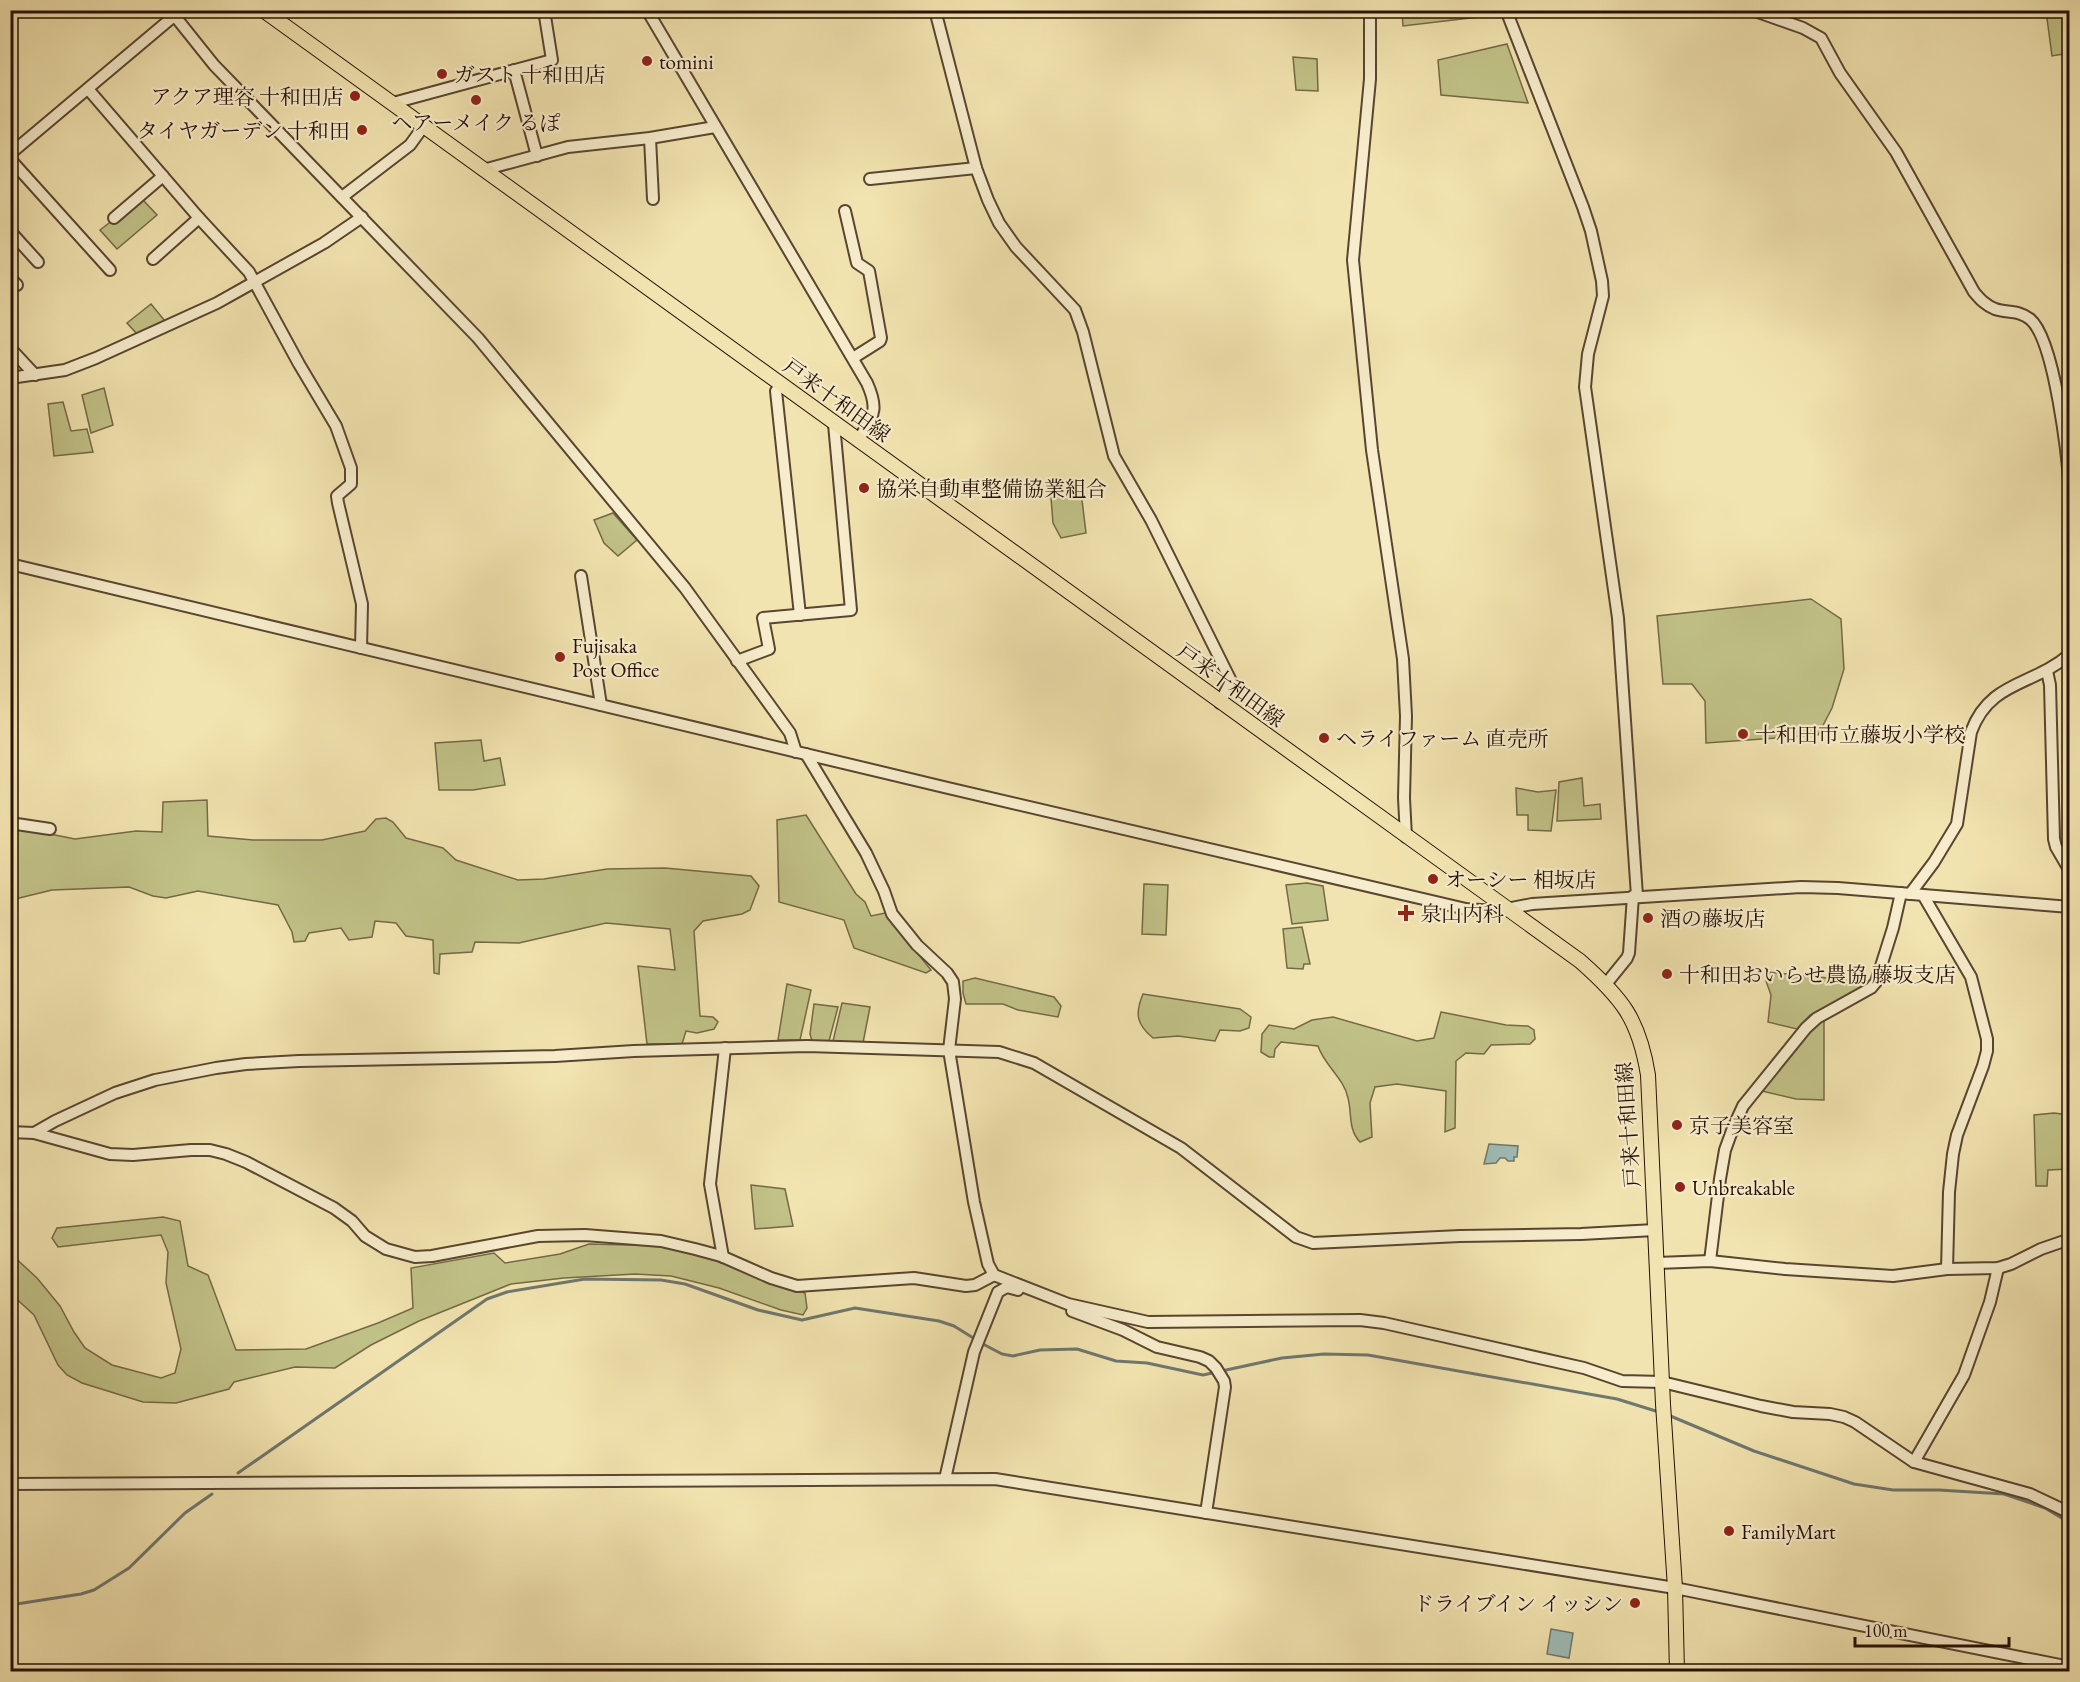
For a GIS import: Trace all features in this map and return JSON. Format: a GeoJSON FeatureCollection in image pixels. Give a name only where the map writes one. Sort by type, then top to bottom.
{"type":"FeatureCollection","features":[{"type":"Feature","properties":{"kind":"main road","name":"戸来十和田線"},"geometry":{"type":"LineString","coordinates":[[263,10],[780,386],[1580,961],[1622,1002],[1632,1018],[1645,1053],[1648,1075],[1663,1404],[1675,1588],[1677,1671]]}},
{"type":"Feature","properties":{"kind":"street"},"geometry":{"type":"LineString","coordinates":[[393,104],[552,60],[544,10]]}},
{"type":"Feature","properties":{"kind":"street"},"geometry":{"type":"LineString","coordinates":[[647,10],[867,383],[875,405],[873,414],[858,441]]}},
{"type":"Feature","properties":{"kind":"street"},"geometry":{"type":"LineString","coordinates":[[935,10],[976,168],[999,223],[1016,248],[1075,310],[1083,332],[1114,456],[1151,520],[1231,681],[1220,703]]}},
{"type":"Feature","properties":{"kind":"street"},"geometry":{"type":"LineString","coordinates":[[1370,10],[1370,80],[1353,260],[1372,450],[1403,659],[1406,716],[1406,837]]}},
{"type":"Feature","properties":{"kind":"street"},"geometry":{"type":"LineString","coordinates":[[1506,10],[1592,231],[1602,281],[1603,296],[1588,354],[1585,387],[1618,618],[1635,896],[1629,953],[1606,984]]}},
{"type":"Feature","properties":{"kind":"street"},"geometry":{"type":"LineString","coordinates":[[1752,10],[1803,28],[1821,38],[1840,73],[1896,152],[1974,292],[1985,304],[1996,310],[2022,314],[2038,329],[2053,376],[2065,436],[2070,493]]}},
{"type":"Feature","properties":{"kind":"street"},"geometry":{"type":"LineString","coordinates":[[10,154],[88,89],[172,14],[214,65],[478,338],[685,588],[790,733],[866,853],[892,914],[917,945],[946,972],[952,982],[955,999],[949,1050],[974,1202],[988,1264],[994,1275],[1064,1302],[1148,1322],[1360,1320],[1384,1323],[1584,1368],[1622,1381],[1662,1382],[1761,1406],[1844,1417],[1914,1462],[2030,1494],[2070,1513]]}},
{"type":"Feature","properties":{"kind":"street"},"geometry":{"type":"LineString","coordinates":[[514,70],[537,156]]}},
{"type":"Feature","properties":{"kind":"street"},"geometry":{"type":"LineString","coordinates":[[88,89],[199,218],[249,272],[336,426],[351,468],[351,484],[337,496],[362,604],[361,648]]}},
{"type":"Feature","properties":{"kind":"street"},"geometry":{"type":"LineString","coordinates":[[342,197],[410,145],[423,127]]}},
{"type":"Feature","properties":{"kind":"street"},"geometry":{"type":"LineString","coordinates":[[483,170],[567,147],[650,138],[715,127]]}},
{"type":"Feature","properties":{"kind":"street"},"geometry":{"type":"LineString","coordinates":[[650,138],[652,199]]}},
{"type":"Feature","properties":{"kind":"street"},"geometry":{"type":"LineString","coordinates":[[10,159],[110,270]]}},
{"type":"Feature","properties":{"kind":"street"},"geometry":{"type":"LineString","coordinates":[[870,179],[976,168]]}},
{"type":"Feature","properties":{"kind":"street"},"geometry":{"type":"LineString","coordinates":[[114,218],[163,176]]}},
{"type":"Feature","properties":{"kind":"street"},"geometry":{"type":"LineString","coordinates":[[845,211],[857,263],[869,272],[881,338],[880,342],[853,358]]}},
{"type":"Feature","properties":{"kind":"street"},"geometry":{"type":"LineString","coordinates":[[10,378],[65,370],[217,303],[324,243],[362,217]]}},
{"type":"Feature","properties":{"kind":"street"},"geometry":{"type":"LineString","coordinates":[[153,259],[199,218]]}},
{"type":"Feature","properties":{"kind":"street"},"geometry":{"type":"LineString","coordinates":[[10,231],[38,262]]}},
{"type":"Feature","properties":{"kind":"street"},"geometry":{"type":"LineString","coordinates":[[10,348],[34,375]]}},
{"type":"Feature","properties":{"kind":"street"},"geometry":{"type":"LineString","coordinates":[[780,386],[776,392],[800,615]]}},
{"type":"Feature","properties":{"kind":"street"},"geometry":{"type":"LineString","coordinates":[[737,660],[769,648],[763,618],[851,610],[834,424]]}},
{"type":"Feature","properties":{"kind":"street"},"geometry":{"type":"LineString","coordinates":[[10,564],[1466,909],[1508,910],[1532,903],[1801,887],[2070,907]]}},
{"type":"Feature","properties":{"kind":"street"},"geometry":{"type":"LineString","coordinates":[[581,576],[601,705]]}},
{"type":"Feature","properties":{"kind":"street"},"geometry":{"type":"LineString","coordinates":[[1710,1261],[1713,1224],[1725,1150],[1743,1106],[1806,1028],[1817,1018],[1871,988],[1876,982],[1905,893],[1934,862],[1957,824],[1971,732],[1974,722],[1986,704],[2004,690],[2047,671],[2070,654]]}},
{"type":"Feature","properties":{"kind":"street"},"geometry":{"type":"LineString","coordinates":[[2047,671],[2050,685],[2054,839],[2070,871]]}},
{"type":"Feature","properties":{"kind":"street"},"geometry":{"type":"LineString","coordinates":[[10,823],[50,829]]}},
{"type":"Feature","properties":{"kind":"street"},"geometry":{"type":"LineString","coordinates":[[1923,895],[1971,977],[1987,1040],[1983,1066],[1957,1134],[1953,1154],[1947,1269]]}},
{"type":"Feature","properties":{"kind":"street"},"geometry":{"type":"LineString","coordinates":[[34,1133],[114,1093],[155,1080],[216,1068],[299,1061],[521,1058],[807,1046],[999,1052],[1034,1064],[1180,1148],[1296,1237],[1313,1243],[1655,1230]]}},
{"type":"Feature","properties":{"kind":"street"},"geometry":{"type":"LineString","coordinates":[[723,1257],[710,1184],[725,1048]]}},
{"type":"Feature","properties":{"kind":"street"},"geometry":{"type":"LineString","coordinates":[[10,1132],[34,1133],[110,1154],[134,1155],[210,1150],[226,1154],[334,1208],[375,1244],[415,1257],[556,1235],[661,1241],[723,1257],[771,1278],[797,1286],[914,1278],[966,1286],[975,1285],[994,1275]]}},
{"type":"Feature","properties":{"kind":"street"},"geometry":{"type":"LineString","coordinates":[[1657,1263],[1710,1261],[1893,1276],[1947,1269],[1998,1268],[2070,1239]]}},
{"type":"Feature","properties":{"kind":"street"},"geometry":{"type":"LineString","coordinates":[[1914,1462],[1964,1375],[1998,1268]]}},
{"type":"Feature","properties":{"kind":"street"},"geometry":{"type":"LineString","coordinates":[[945,1479],[979,1340],[998,1292],[1007,1287],[1025,1292],[1033,1291]]}},
{"type":"Feature","properties":{"kind":"street"},"geometry":{"type":"LineString","coordinates":[[1064,1302],[1069,1309],[1123,1330],[1157,1347],[1200,1357],[1218,1371],[1224,1381],[1224,1402],[1206,1514]]}},
{"type":"Feature","properties":{"kind":"street"},"geometry":{"type":"LineString","coordinates":[[10,1484],[995,1479],[1675,1588],[2070,1667]]}},
{"type":"Feature","properties":{"kind":"green space"},"geometry":{"type":"Polygon","coordinates":[[[1434,10],[1494,11],[1495,15],[1403,26],[1402,11],[1411,11],[1412,15],[1433,14],[1434,10]]]}},
{"type":"Feature","properties":{"kind":"green space"},"geometry":{"type":"Polygon","coordinates":[[[2046,11],[2069,11],[2069,53],[2052,56],[2046,11]]]}},
{"type":"Feature","properties":{"kind":"green space"},"geometry":{"type":"Polygon","coordinates":[[[1507,44],[1528,103],[1441,95],[1438,60],[1507,44]]]}},
{"type":"Feature","properties":{"kind":"green space"},"geometry":{"type":"Polygon","coordinates":[[[1293,57],[1317,59],[1318,91],[1296,90],[1293,57]]]}},
{"type":"Feature","properties":{"kind":"green space"},"geometry":{"type":"Polygon","coordinates":[[[143,200],[157,215],[117,249],[100,230],[113,220],[116,223],[143,200]]]}},
{"type":"Feature","properties":{"kind":"green space"},"geometry":{"type":"Polygon","coordinates":[[[151,304],[165,321],[138,335],[127,323],[151,304]]]}},
{"type":"Feature","properties":{"kind":"green space"},"geometry":{"type":"Polygon","coordinates":[[[104,388],[113,425],[91,433],[82,395],[104,388]]]}},
{"type":"Feature","properties":{"kind":"green space"},"geometry":{"type":"Polygon","coordinates":[[[63,402],[71,431],[87,429],[93,452],[54,456],[48,404],[63,402]]]}},
{"type":"Feature","properties":{"kind":"green space"},"geometry":{"type":"Polygon","coordinates":[[[1081,492],[1086,533],[1061,538],[1053,523],[1051,498],[1081,492]]]}},
{"type":"Feature","properties":{"kind":"green space"},"geometry":{"type":"Polygon","coordinates":[[[613,513],[637,540],[618,556],[604,543],[594,520],[613,513]]]}},
{"type":"Feature","properties":{"kind":"green space"},"geometry":{"type":"Polygon","coordinates":[[[1811,599],[1841,619],[1844,669],[1832,708],[1818,735],[1706,743],[1705,701],[1692,684],[1663,684],[1657,616],[1811,599]]]}},
{"type":"Feature","properties":{"kind":"green space"},"geometry":{"type":"Polygon","coordinates":[[[481,740],[484,761],[500,758],[505,785],[473,790],[439,790],[435,743],[481,740]]]}},
{"type":"Feature","properties":{"kind":"green space"},"geometry":{"type":"Polygon","coordinates":[[[1582,778],[1584,806],[1600,804],[1601,819],[1557,821],[1559,782],[1582,778]]]}},
{"type":"Feature","properties":{"kind":"green space"},"geometry":{"type":"Polygon","coordinates":[[[1516,788],[1538,792],[1556,790],[1551,831],[1528,830],[1528,815],[1517,815],[1516,788]]]}},
{"type":"Feature","properties":{"kind":"green space"},"geometry":{"type":"Polygon","coordinates":[[[207,800],[208,836],[253,840],[322,840],[365,831],[376,819],[386,818],[393,822],[406,838],[443,848],[456,860],[518,880],[544,879],[607,869],[665,868],[751,876],[759,886],[750,910],[742,914],[703,921],[694,931],[700,1016],[713,1017],[718,1022],[714,1029],[697,1033],[686,1031],[682,1044],[647,1044],[638,966],[675,970],[670,929],[606,923],[519,943],[475,942],[472,952],[440,954],[439,974],[434,973],[433,940],[406,936],[396,923],[375,921],[372,937],[349,940],[341,928],[309,933],[305,941],[294,942],[292,932],[278,905],[198,891],[166,898],[129,887],[52,890],[11,900],[10,826],[75,839],[136,831],[162,832],[163,802],[207,800]]]}},
{"type":"Feature","properties":{"kind":"green space"},"geometry":{"type":"Polygon","coordinates":[[[806,815],[856,894],[865,902],[871,916],[885,913],[931,970],[926,973],[854,948],[844,920],[779,902],[777,820],[806,815]]]}},
{"type":"Feature","properties":{"kind":"green space"},"geometry":{"type":"Polygon","coordinates":[[[1307,883],[1323,886],[1328,920],[1292,924],[1286,885],[1307,883]]]}},
{"type":"Feature","properties":{"kind":"green space"},"geometry":{"type":"Polygon","coordinates":[[[1144,884],[1168,885],[1166,935],[1142,934],[1144,884]]]}},
{"type":"Feature","properties":{"kind":"green space"},"geometry":{"type":"Polygon","coordinates":[[[1302,927],[1310,964],[1304,964],[1303,969],[1287,968],[1283,929],[1302,927]]]}},
{"type":"Feature","properties":{"kind":"green space"},"geometry":{"type":"Polygon","coordinates":[[[1768,972],[1867,982],[1866,987],[1810,1015],[1797,1029],[1768,1022],[1771,995],[1766,981],[1768,972]]]}},
{"type":"Feature","properties":{"kind":"green space"},"geometry":{"type":"Polygon","coordinates":[[[975,978],[1054,997],[1061,1006],[1058,1017],[1018,1010],[1003,1004],[966,1004],[963,981],[975,978]]]}},
{"type":"Feature","properties":{"kind":"green space"},"geometry":{"type":"Polygon","coordinates":[[[787,984],[811,990],[800,1040],[778,1040],[787,984]]]}},
{"type":"Feature","properties":{"kind":"green space"},"geometry":{"type":"Polygon","coordinates":[[[1143,994],[1240,1009],[1251,1017],[1249,1028],[1240,1031],[1220,1030],[1215,1041],[1178,1036],[1153,1038],[1140,1023],[1138,1013],[1143,994]]]}},
{"type":"Feature","properties":{"kind":"green space"},"geometry":{"type":"Polygon","coordinates":[[[842,1003],[870,1007],[863,1043],[833,1041],[842,1003]]]}},
{"type":"Feature","properties":{"kind":"green space"},"geometry":{"type":"Polygon","coordinates":[[[814,1004],[838,1007],[829,1041],[812,1041],[810,1034],[814,1004]]]}},
{"type":"Feature","properties":{"kind":"green space"},"geometry":{"type":"Polygon","coordinates":[[[1441,1012],[1506,1025],[1528,1026],[1534,1030],[1535,1039],[1530,1044],[1491,1045],[1484,1054],[1466,1053],[1456,1061],[1455,1128],[1445,1132],[1446,1091],[1397,1084],[1375,1087],[1370,1103],[1372,1137],[1360,1142],[1352,1127],[1346,1091],[1318,1046],[1281,1042],[1275,1049],[1274,1057],[1261,1052],[1262,1034],[1269,1025],[1294,1029],[1312,1020],[1333,1017],[1417,1041],[1434,1038],[1441,1012]]]}},
{"type":"Feature","properties":{"kind":"green space"},"geometry":{"type":"Polygon","coordinates":[[[1824,1019],[1824,1100],[1796,1099],[1762,1091],[1814,1025],[1824,1019]]]}},
{"type":"Feature","properties":{"kind":"green space"},"geometry":{"type":"Polygon","coordinates":[[[2054,1113],[2069,1115],[2069,1169],[2048,1170],[2047,1186],[2036,1186],[2034,1115],[2054,1113]]]}},
{"type":"Feature","properties":{"kind":"green space"},"geometry":{"type":"Polygon","coordinates":[[[751,1185],[785,1189],[793,1226],[755,1229],[751,1185]]]}},
{"type":"Feature","properties":{"kind":"green space"},"geometry":{"type":"Polygon","coordinates":[[[163,1217],[180,1221],[188,1266],[208,1275],[236,1350],[306,1349],[413,1308],[411,1268],[494,1253],[505,1263],[560,1254],[589,1244],[669,1246],[805,1293],[807,1308],[803,1315],[781,1310],[719,1288],[671,1276],[635,1274],[511,1284],[419,1321],[371,1345],[335,1368],[295,1367],[234,1382],[229,1389],[176,1403],[143,1402],[82,1383],[67,1375],[58,1365],[34,1315],[11,1294],[10,1253],[37,1278],[60,1306],[85,1348],[112,1365],[161,1378],[175,1373],[181,1349],[166,1283],[168,1252],[161,1235],[58,1247],[52,1238],[57,1228],[163,1217]]]}},
{"type":"Feature","properties":{"kind":"water"},"geometry":{"type":"Polygon","coordinates":[[[1489,1144],[1518,1146],[1517,1157],[1514,1157],[1514,1161],[1500,1158],[1496,1163],[1484,1164],[1489,1144]]]}},
{"type":"Feature","properties":{"kind":"water"},"geometry":{"type":"Polygon","coordinates":[[[1551,1629],[1573,1633],[1569,1658],[1547,1654],[1551,1629]]]}},
{"type":"Feature","properties":{"kind":"waterway"},"geometry":{"type":"LineString","coordinates":[[238,1473],[487,1299],[507,1292],[585,1279],[661,1280],[685,1284],[758,1310],[802,1320],[855,1308],[939,1321],[954,1326],[975,1339]]}},
{"type":"Feature","properties":{"kind":"waterway"},"geometry":{"type":"LineString","coordinates":[[981,1343],[1002,1354],[1013,1356],[1040,1350],[1077,1349],[1116,1361],[1147,1363],[1203,1375],[1282,1358],[1324,1354],[1368,1355],[1617,1399],[1659,1412]]}},
{"type":"Feature","properties":{"kind":"waterway"},"geometry":{"type":"LineString","coordinates":[[1668,1415],[1754,1451],[1854,1484],[1893,1490],[2004,1494],[2045,1508],[2070,1523]]}},
{"type":"Feature","properties":{"kind":"waterway"},"geometry":{"type":"LineString","coordinates":[[10,1605],[94,1590],[129,1568],[185,1513],[212,1494]]}},
{"type":"Feature","properties":{"kind":"place","name":"tomini"},"geometry":{"type":"Point","coordinates":[647,61]}},
{"type":"Feature","properties":{"kind":"place","name":"ガスト 十和田店"},"geometry":{"type":"Point","coordinates":[442,74]}},
{"type":"Feature","properties":{"kind":"place","name":"アクア理容 十和田店"},"geometry":{"type":"Point","coordinates":[355,96]}},
{"type":"Feature","properties":{"kind":"place","name":"ヘアーメイク るぽ"},"geometry":{"type":"Point","coordinates":[476,100]}},
{"type":"Feature","properties":{"kind":"place","name":"タイヤガーデン 十和田"},"geometry":{"type":"Point","coordinates":[362,130]}},
{"type":"Feature","properties":{"kind":"place","name":"協栄自動車整備協業組合"},"geometry":{"type":"Point","coordinates":[864,488]}},
{"type":"Feature","properties":{"kind":"place","name":"Fujisaka Post Office"},"geometry":{"type":"Point","coordinates":[560,657]}},
{"type":"Feature","properties":{"kind":"place","name":"十和田市立藤坂小学校"},"geometry":{"type":"Point","coordinates":[1743,734]}},
{"type":"Feature","properties":{"kind":"place","name":"ヘライファーム 直売所"},"geometry":{"type":"Point","coordinates":[1324,738]}},
{"type":"Feature","properties":{"kind":"place","name":"オーシー 相坂店"},"geometry":{"type":"Point","coordinates":[1433,879]}},
{"type":"Feature","properties":{"kind":"place","name":"泉山内科"},"geometry":{"type":"Point","coordinates":[1406,913]}},
{"type":"Feature","properties":{"kind":"place","name":"酒の藤坂店"},"geometry":{"type":"Point","coordinates":[1648,918]}},
{"type":"Feature","properties":{"kind":"place","name":"十和田おいらせ農協 藤坂支店"},"geometry":{"type":"Point","coordinates":[1667,974]}},
{"type":"Feature","properties":{"kind":"place","name":"京子美容室"},"geometry":{"type":"Point","coordinates":[1677,1125]}},
{"type":"Feature","properties":{"kind":"place","name":"Unbreakable"},"geometry":{"type":"Point","coordinates":[1680,1187]}},
{"type":"Feature","properties":{"kind":"place","name":"FamilyMart"},"geometry":{"type":"Point","coordinates":[1729,1531]}},
{"type":"Feature","properties":{"kind":"place","name":"ドライブイン イッシン"},"geometry":{"type":"Point","coordinates":[1635,1603]}}]}
